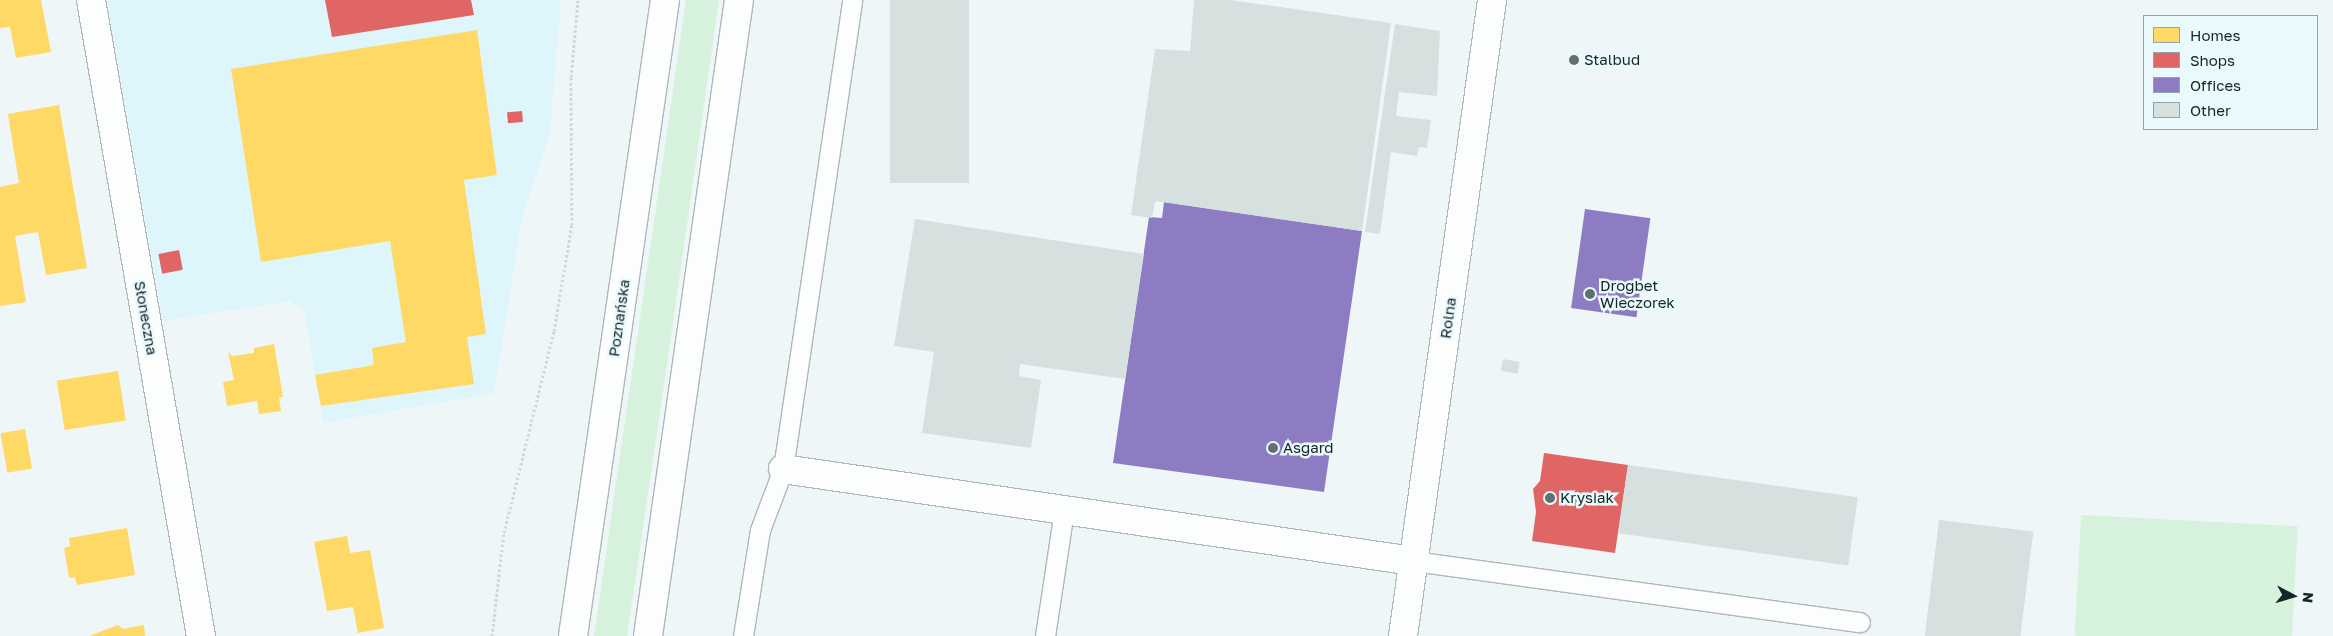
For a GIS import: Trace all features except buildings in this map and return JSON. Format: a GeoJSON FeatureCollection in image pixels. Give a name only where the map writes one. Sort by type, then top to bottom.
{"type":"FeatureCollection","features":[{"type":"Feature","properties":{"kind":"street","name":"Słoneczna"},"geometry":{"type":"LineString","coordinates":[[91,0],[201,636]]}},
{"type":"Feature","properties":{"kind":"street","name":"Poznańska"},"geometry":{"type":"LineString","coordinates":[[573,636],[665,0]]}},
{"type":"Feature","properties":{"kind":"street"},"geometry":{"type":"LineString","coordinates":[[648,636],[739,0]]}},
{"type":"Feature","properties":{"kind":"street","name":"Rolna"},"geometry":{"type":"LineString","coordinates":[[1403,636],[1492,0]]}},
{"type":"Feature","properties":{"kind":"street"},"geometry":{"type":"LineString","coordinates":[[783,470],[1413,561]]}},
{"type":"Feature","properties":{"kind":"lane"},"geometry":{"type":"LineString","coordinates":[[743,636],[760,530],[783,470],[852,0]]}},
{"type":"Feature","properties":{"kind":"lane"},"geometry":{"type":"LineString","coordinates":[[1045,636],[1064,510]]}},
{"type":"Feature","properties":{"kind":"lane"},"geometry":{"type":"LineString","coordinates":[[1413,561],[1860,622]]}},
{"type":"Feature","properties":{"kind":"path"},"geometry":{"type":"LineString","coordinates":[[492,636],[504,533],[554,331],[572,225],[571,77],[578,0]]}},
{"type":"Feature","properties":{"kind":"shaded area"},"geometry":{"type":"Polygon","coordinates":[[[107,0],[561,0],[550,133],[522,218],[494,393],[323,423],[304,310],[290,301],[163,321],[107,0]]]}},
{"type":"Feature","properties":{"kind":"green space"},"geometry":{"type":"Polygon","coordinates":[[[686,0],[719,0],[669,351],[627,636],[594,636],[686,0]]]}},
{"type":"Feature","properties":{"kind":"green space"},"geometry":{"type":"Polygon","coordinates":[[[2081,515],[2298,526],[2292,636],[2075,636],[2081,515]]]}},
{"type":"Feature","properties":{"kind":"place","name":"Stalbud"},"geometry":{"type":"Point","coordinates":[1574,60]}},
{"type":"Feature","properties":{"kind":"place","name":"Drogbet Wieczorek"},"geometry":{"type":"Point","coordinates":[1590,294]}},
{"type":"Feature","properties":{"kind":"place","name":"Asgard"},"geometry":{"type":"Point","coordinates":[1273,448]}},
{"type":"Feature","properties":{"kind":"place","name":"Krysiak"},"geometry":{"type":"Point","coordinates":[1550,498]}}]}
